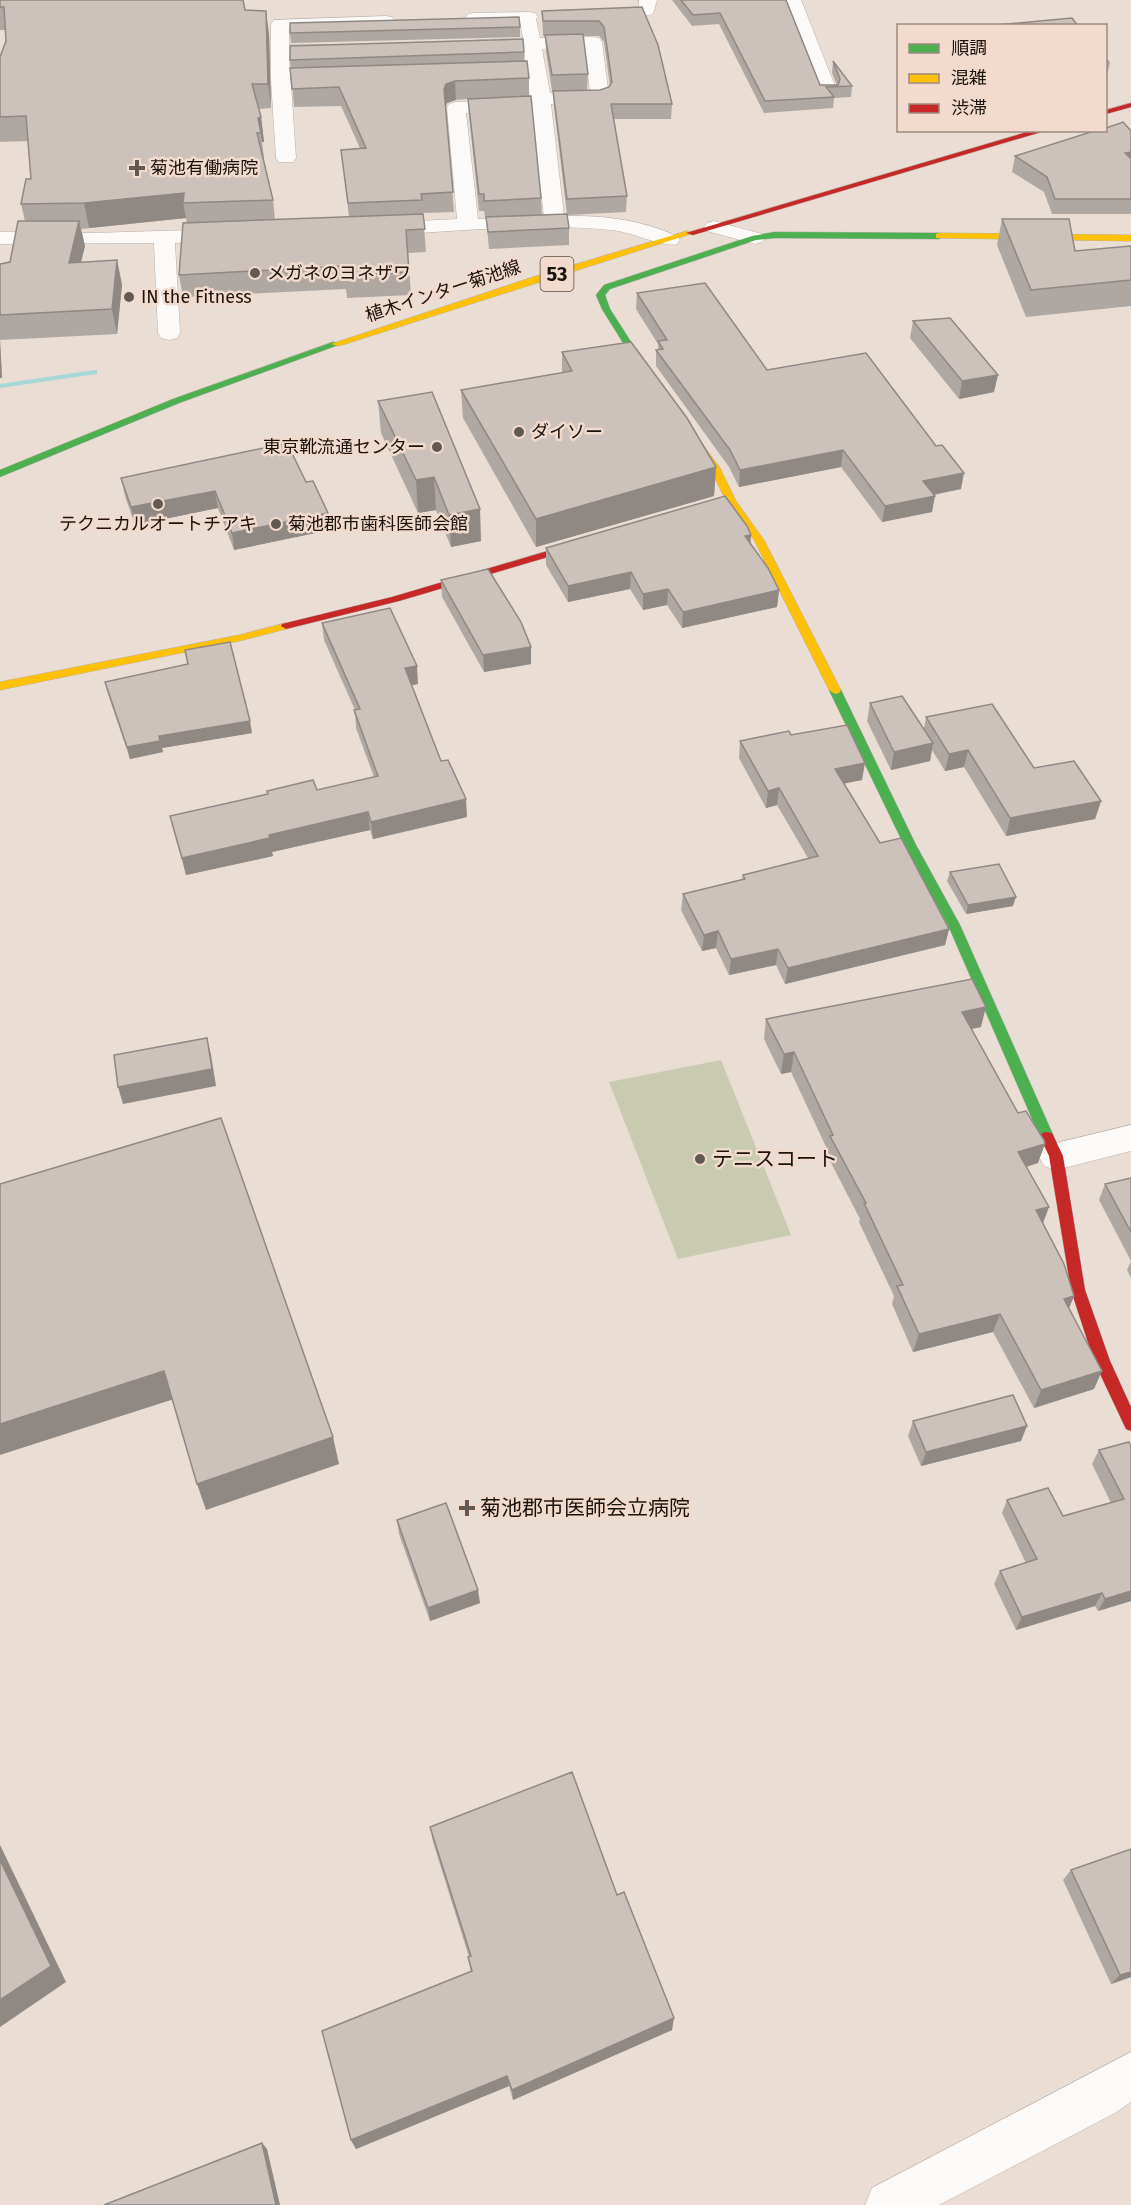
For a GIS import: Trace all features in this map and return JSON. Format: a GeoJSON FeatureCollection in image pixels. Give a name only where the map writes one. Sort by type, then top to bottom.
{"type":"FeatureCollection","features":[{"type":"Feature","properties":{"kind":"street"},"geometry":{"type":"LineString","coordinates":[[586,15],[631,14],[647,10],[648,0]]}},
{"type":"Feature","properties":{"kind":"street"},"geometry":{"type":"LineString","coordinates":[[792,0],[828,91]]}},
{"type":"Feature","properties":{"kind":"street"},"geometry":{"type":"LineString","coordinates":[[458,19],[551,16]]}},
{"type":"Feature","properties":{"kind":"street"},"geometry":{"type":"LineString","coordinates":[[529,17],[532,43],[529,71],[541,101],[555,222]]}},
{"type":"Feature","properties":{"kind":"street"},"geometry":{"type":"LineString","coordinates":[[286,158],[280,80],[280,24],[399,20]]}},
{"type":"Feature","properties":{"kind":"street"},"geometry":{"type":"LineString","coordinates":[[460,46],[594,42],[600,97],[456,108],[468,225]]}},
{"type":"Feature","properties":{"kind":"street"},"geometry":{"type":"LineString","coordinates":[[280,51],[352,49]]}},
{"type":"Feature","properties":{"kind":"street"},"geometry":{"type":"LineString","coordinates":[[280,80],[303,79]]}},
{"type":"Feature","properties":{"kind":"street"},"geometry":{"type":"LineString","coordinates":[[1107,112],[1131,105]]}},
{"type":"Feature","properties":{"kind":"street","name":"植木インター菊池線"},"geometry":{"type":"LineString","coordinates":[[0,474],[236,379],[458,304],[1037,132]]}},
{"type":"Feature","properties":{"kind":"street"},"geometry":{"type":"LineString","coordinates":[[364,230],[555,222],[612,223],[642,228],[670,240]]}},
{"type":"Feature","properties":{"kind":"street"},"geometry":{"type":"LineString","coordinates":[[714,227],[755,238]]}},
{"type":"Feature","properties":{"kind":"street"},"geometry":{"type":"LineString","coordinates":[[0,238],[164,238],[250,234]]}},
{"type":"Feature","properties":{"kind":"street"},"geometry":{"type":"LineString","coordinates":[[660,394],[606,309],[600,295],[607,287],[624,280],[755,238],[775,235],[1131,238]]}},
{"type":"Feature","properties":{"kind":"street"},"geometry":{"type":"LineString","coordinates":[[164,238],[170,333]]}},
{"type":"Feature","properties":{"kind":"street"},"geometry":{"type":"LineString","coordinates":[[681,421],[715,468],[731,501],[759,540],[854,727],[910,845],[954,925],[1056,1156],[1078,1290],[1102,1361],[1131,1424]]}},
{"type":"Feature","properties":{"kind":"street"},"geometry":{"type":"LineString","coordinates":[[714,505],[731,501]]}},
{"type":"Feature","properties":{"kind":"street"},"geometry":{"type":"LineString","coordinates":[[0,686],[250,636],[395,599],[601,538]]}},
{"type":"Feature","properties":{"kind":"street"},"geometry":{"type":"LineString","coordinates":[[1056,1156],[1131,1138]]}},
{"type":"Feature","properties":{"kind":"street"},"geometry":{"type":"LineString","coordinates":[[889,2205],[1098,2096],[1131,2075]]}},
{"type":"Feature","properties":{"kind":"green space","name":"テニスコート"},"geometry":{"type":"Polygon","coordinates":[[[721,1060],[791,1235],[678,1259],[609,1082],[721,1060]]]}},
{"type":"Feature","properties":{"kind":"building","name":"菊池有働病院"},"geometry":{"type":"Polygon","coordinates":[[[0,0],[243,0],[245,10],[266,11],[268,84],[252,84],[261,117],[258,118],[261,133],[257,133],[273,200],[183,203],[184,193],[84,203],[21,204],[26,179],[31,179],[26,116],[0,117],[0,57],[6,41],[4,7],[0,7],[0,0]]]}},
{"type":"Feature","properties":{"kind":"building"},"geometry":{"type":"Polygon","coordinates":[[[681,0],[786,0],[820,85],[838,85],[840,79],[833,61],[852,86],[826,87],[834,97],[765,101],[720,13],[693,15],[681,0]]]}},
{"type":"Feature","properties":{"kind":"building"},"geometry":{"type":"Polygon","coordinates":[[[642,7],[658,45],[672,104],[611,104],[627,196],[567,199],[553,91],[600,90],[609,87],[612,82],[604,27],[599,21],[543,21],[542,11],[642,7]]]}},
{"type":"Feature","properties":{"kind":"building"},"geometry":{"type":"Polygon","coordinates":[[[519,17],[520,27],[290,33],[290,23],[519,17]]]}},
{"type":"Feature","properties":{"kind":"building"},"geometry":{"type":"Polygon","coordinates":[[[1072,18],[1076,24],[1008,24],[1072,18]]]}},
{"type":"Feature","properties":{"kind":"building"},"geometry":{"type":"Polygon","coordinates":[[[583,34],[588,74],[552,75],[545,35],[583,34]]]}},
{"type":"Feature","properties":{"kind":"building"},"geometry":{"type":"Polygon","coordinates":[[[523,39],[524,52],[290,60],[290,46],[523,39]]]}},
{"type":"Feature","properties":{"kind":"building"},"geometry":{"type":"Polygon","coordinates":[[[527,61],[529,78],[455,81],[446,84],[444,89],[453,192],[421,194],[422,200],[348,203],[341,150],[366,148],[339,87],[292,89],[290,68],[527,61]]]}},
{"type":"Feature","properties":{"kind":"building"},"geometry":{"type":"Polygon","coordinates":[[[531,96],[541,198],[484,201],[484,194],[479,194],[468,99],[531,96]]]}},
{"type":"Feature","properties":{"kind":"building"},"geometry":{"type":"Polygon","coordinates":[[[1123,122],[1131,131],[1131,152],[1125,153],[1131,159],[1131,199],[1055,199],[1047,177],[1015,156],[1091,132],[1107,132],[1107,128],[1123,122]]]}},
{"type":"Feature","properties":{"kind":"building"},"geometry":{"type":"Polygon","coordinates":[[[423,214],[425,229],[406,230],[409,272],[345,275],[345,266],[179,275],[183,223],[423,214]]]}},
{"type":"Feature","properties":{"kind":"building"},"geometry":{"type":"Polygon","coordinates":[[[567,214],[569,228],[488,232],[486,217],[567,214]]]}},
{"type":"Feature","properties":{"kind":"building"},"geometry":{"type":"Polygon","coordinates":[[[1002,219],[1069,219],[1075,251],[1131,246],[1131,280],[1031,290],[1002,219]]]}},
{"type":"Feature","properties":{"kind":"building"},"geometry":{"type":"Polygon","coordinates":[[[18,221],[79,221],[69,263],[117,260],[112,309],[0,315],[0,264],[10,262],[18,221]]]}},
{"type":"Feature","properties":{"kind":"building"},"geometry":{"type":"Polygon","coordinates":[[[705,283],[767,370],[866,353],[936,446],[942,445],[964,473],[923,481],[935,496],[885,506],[843,450],[740,470],[730,450],[656,350],[663,349],[658,341],[667,340],[637,293],[705,283]]]}},
{"type":"Feature","properties":{"kind":"building"},"geometry":{"type":"Polygon","coordinates":[[[950,318],[998,375],[962,381],[913,321],[950,318]]]}},
{"type":"Feature","properties":{"kind":"building"},"geometry":{"type":"Polygon","coordinates":[[[631,342],[687,418],[716,467],[536,519],[461,390],[572,371],[562,352],[631,342]]]}},
{"type":"Feature","properties":{"kind":"building"},"geometry":{"type":"Polygon","coordinates":[[[432,392],[480,509],[449,515],[434,477],[416,480],[378,401],[432,392]]]}},
{"type":"Feature","properties":{"kind":"building"},"geometry":{"type":"Polygon","coordinates":[[[287,443],[306,482],[313,481],[328,513],[232,533],[215,491],[131,507],[121,478],[287,443]]]}},
{"type":"Feature","properties":{"kind":"building"},"geometry":{"type":"Polygon","coordinates":[[[725,496],[747,526],[751,535],[745,536],[768,568],[779,590],[683,612],[668,589],[643,594],[631,572],[568,586],[546,548],[725,496]]]}},
{"type":"Feature","properties":{"kind":"building"},"geometry":{"type":"Polygon","coordinates":[[[488,569],[521,622],[531,647],[483,655],[441,580],[488,569]]]}},
{"type":"Feature","properties":{"kind":"building"},"geometry":{"type":"Polygon","coordinates":[[[390,608],[417,666],[405,668],[441,761],[448,760],[466,799],[371,822],[368,812],[182,858],[170,816],[268,794],[267,791],[313,780],[317,790],[378,776],[354,710],[360,709],[322,623],[390,608]]]}},
{"type":"Feature","properties":{"kind":"building"},"geometry":{"type":"Polygon","coordinates":[[[230,642],[250,721],[159,736],[160,741],[127,747],[105,682],[188,664],[185,650],[230,642]]]}},
{"type":"Feature","properties":{"kind":"building"},"geometry":{"type":"Polygon","coordinates":[[[902,696],[933,743],[894,752],[870,703],[902,696]]]}},
{"type":"Feature","properties":{"kind":"building"},"geometry":{"type":"Polygon","coordinates":[[[992,704],[1034,768],[1074,761],[1101,801],[1010,818],[968,750],[949,754],[926,717],[992,704]]]}},
{"type":"Feature","properties":{"kind":"building"},"geometry":{"type":"Polygon","coordinates":[[[847,725],[865,763],[835,769],[880,843],[901,838],[949,929],[788,968],[778,949],[731,959],[718,931],[704,935],[683,894],[745,879],[743,875],[818,856],[779,788],[768,791],[740,741],[789,731],[791,735],[847,725]]]}},
{"type":"Feature","properties":{"kind":"building"},"geometry":{"type":"Polygon","coordinates":[[[999,864],[1016,897],[968,905],[950,872],[999,864]]]}},
{"type":"Feature","properties":{"kind":"building"},"geometry":{"type":"Polygon","coordinates":[[[972,979],[986,1007],[962,1012],[1018,1113],[1026,1111],[1044,1140],[1045,1144],[1018,1152],[1049,1207],[1036,1210],[1064,1264],[1074,1296],[1064,1299],[1102,1371],[1041,1390],[1000,1314],[919,1334],[897,1286],[903,1285],[864,1203],[866,1203],[830,1136],[833,1135],[794,1052],[784,1054],[766,1019],[972,979]]]}},
{"type":"Feature","properties":{"kind":"building"},"geometry":{"type":"Polygon","coordinates":[[[207,1038],[212,1069],[118,1087],[114,1055],[207,1038]]]}},
{"type":"Feature","properties":{"kind":"building"},"geometry":{"type":"Polygon","coordinates":[[[221,1118],[333,1437],[197,1484],[164,1371],[0,1424],[0,1184],[221,1118]]]}},
{"type":"Feature","properties":{"kind":"building"},"geometry":{"type":"Polygon","coordinates":[[[1131,1178],[1131,1232],[1105,1184],[1131,1178]]]}},
{"type":"Feature","properties":{"kind":"building"},"geometry":{"type":"Polygon","coordinates":[[[1013,1395],[1027,1426],[926,1452],[913,1421],[1013,1395]]]}},
{"type":"Feature","properties":{"kind":"building"},"geometry":{"type":"Polygon","coordinates":[[[1129,1442],[1131,1446],[1131,1591],[1105,1599],[1102,1593],[1022,1617],[1000,1571],[1037,1559],[1007,1500],[1048,1488],[1063,1516],[1124,1499],[1099,1450],[1129,1442]]]}},
{"type":"Feature","properties":{"kind":"building"},"geometry":{"type":"Polygon","coordinates":[[[446,1503],[478,1590],[428,1608],[397,1520],[446,1503]]]}},
{"type":"Feature","properties":{"kind":"building"},"geometry":{"type":"Polygon","coordinates":[[[572,1772],[617,1895],[624,1892],[674,2018],[512,2090],[507,2076],[351,2140],[322,2031],[472,1971],[468,1957],[471,1956],[430,1827],[572,1772]]]}},
{"type":"Feature","properties":{"kind":"building"},"geometry":{"type":"Polygon","coordinates":[[[1131,1849],[1131,1972],[1120,1975],[1071,1870],[1131,1849]]]}},
{"type":"Feature","properties":{"kind":"building"},"geometry":{"type":"Polygon","coordinates":[[[0,1860],[51,1966],[0,2000],[0,1860]]]}},
{"type":"Feature","properties":{"kind":"building"},"geometry":{"type":"Polygon","coordinates":[[[262,2143],[276,2205],[104,2205],[262,2143]]]}},
{"type":"Feature","properties":{"kind":"waterway"},"geometry":{"type":"LineString","coordinates":[[0,386],[94,372]]}},
{"type":"Feature","properties":{"kind":"traffic: fast"},"geometry":{"type":"LineString","coordinates":[[651,381],[606,309],[600,295],[607,287],[755,238],[775,235],[939,236]]}},
{"type":"Feature","properties":{"kind":"traffic: fast"},"geometry":{"type":"LineString","coordinates":[[0,474],[176,401],[336,344]]}},
{"type":"Feature","properties":{"kind":"traffic: fast"},"geometry":{"type":"LineString","coordinates":[[835,690],[910,845],[954,925],[1047,1137]]}},
{"type":"Feature","properties":{"kind":"traffic: slow"},"geometry":{"type":"LineString","coordinates":[[336,344],[536,279],[690,233]]}},
{"type":"Feature","properties":{"kind":"traffic: slow"},"geometry":{"type":"LineString","coordinates":[[939,236],[1131,238]]}},
{"type":"Feature","properties":{"kind":"traffic: slow"},"geometry":{"type":"LineString","coordinates":[[689,432],[715,468],[731,501],[759,540],[835,690]]}},
{"type":"Feature","properties":{"kind":"traffic: slow"},"geometry":{"type":"LineString","coordinates":[[0,686],[239,638],[286,626]]}},
{"type":"Feature","properties":{"kind":"traffic: jam"},"geometry":{"type":"LineString","coordinates":[[1107,112],[1131,105]]}},
{"type":"Feature","properties":{"kind":"traffic: jam"},"geometry":{"type":"LineString","coordinates":[[690,233],[1037,132]]}},
{"type":"Feature","properties":{"kind":"traffic: jam"},"geometry":{"type":"LineString","coordinates":[[286,626],[395,599],[588,542]]}},
{"type":"Feature","properties":{"kind":"traffic: jam"},"geometry":{"type":"LineString","coordinates":[[1047,1137],[1056,1156],[1078,1290],[1102,1361],[1131,1424]]}},
{"type":"Feature","properties":{"kind":"place","name":"菊池有働病院"},"geometry":{"type":"Point","coordinates":[137,168]}},
{"type":"Feature","properties":{"kind":"place","name":"メガネのヨネザワ"},"geometry":{"type":"Point","coordinates":[255,273]}},
{"type":"Feature","properties":{"kind":"place","name":"IN the Fitness"},"geometry":{"type":"Point","coordinates":[129,297]}},
{"type":"Feature","properties":{"kind":"place","name":"ダイソー"},"geometry":{"type":"Point","coordinates":[519,432]}},
{"type":"Feature","properties":{"kind":"place","name":"東京靴流通センター"},"geometry":{"type":"Point","coordinates":[437,447]}},
{"type":"Feature","properties":{"kind":"place","name":"テクニカルオートチアキ"},"geometry":{"type":"Point","coordinates":[158,504]}},
{"type":"Feature","properties":{"kind":"place","name":"菊池郡市歯科医師会館"},"geometry":{"type":"Point","coordinates":[276,524]}},
{"type":"Feature","properties":{"kind":"place","name":"テニスコート"},"geometry":{"type":"Point","coordinates":[700,1159]}},
{"type":"Feature","properties":{"kind":"place","name":"菊池郡市医師会立病院"},"geometry":{"type":"Point","coordinates":[467,1508]}}]}
